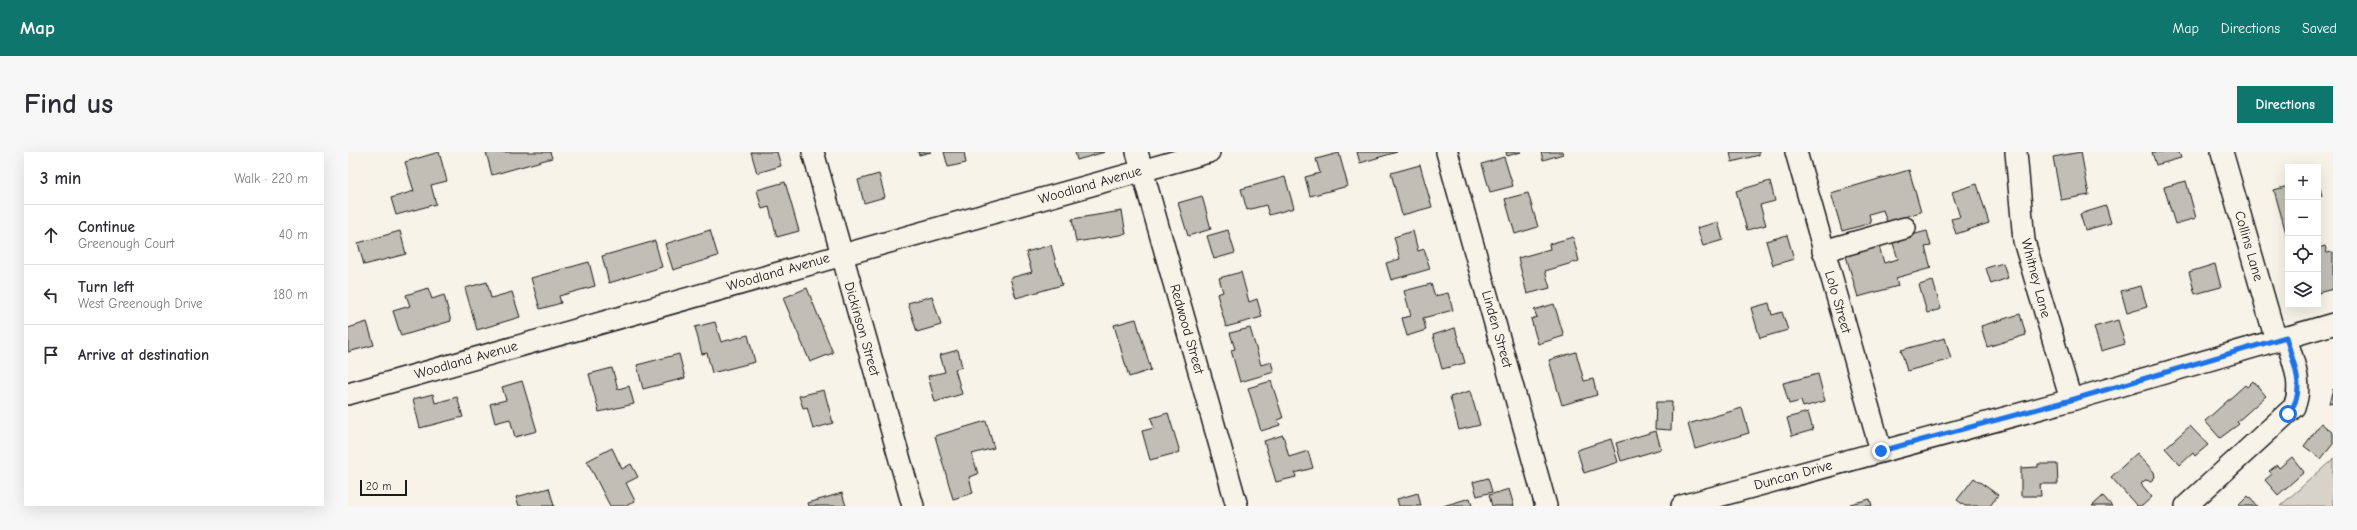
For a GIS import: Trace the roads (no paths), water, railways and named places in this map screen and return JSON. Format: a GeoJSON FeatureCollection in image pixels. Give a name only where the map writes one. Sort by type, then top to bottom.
{"type":"FeatureCollection","features":[{"type":"Feature","properties":{"kind":"street","name":"Dickinson Street"},"geometry":{"type":"LineString","coordinates":[[813,152],[913,506]]}},
{"type":"Feature","properties":{"kind":"street","name":"Woodland Avenue"},"geometry":{"type":"LineString","coordinates":[[348,394],[841,255],[1140,161],[1209,152]]}},
{"type":"Feature","properties":{"kind":"street","name":"Linden Street"},"geometry":{"type":"LineString","coordinates":[[1447,152],[1546,506]]}},
{"type":"Feature","properties":{"kind":"street","name":"Lolo Street"},"geometry":{"type":"LineString","coordinates":[[1796,152],[1881,451]]}},
{"type":"Feature","properties":{"kind":"street","name":"Whitney Lane"},"geometry":{"type":"LineString","coordinates":[[2016,152],[2024,241],[2071,400]]}},
{"type":"Feature","properties":{"kind":"street","name":"Collins Lane"},"geometry":{"type":"LineString","coordinates":[[2186,506],[2294,407],[2298,397],[2299,383],[2281,339],[2222,152]]}},
{"type":"Feature","properties":{"kind":"street","name":"Redwood Street"},"geometry":{"type":"LineString","coordinates":[[1140,161],[1237,506]]}},
{"type":"Feature","properties":{"kind":"street"},"geometry":{"type":"LineString","coordinates":[[1823,251],[1904,228]]}},
{"type":"Feature","properties":{"kind":"street","name":"Duncan Drive"},"geometry":{"type":"LineString","coordinates":[[1682,506],[2071,400],[2333,324]]}}]}
